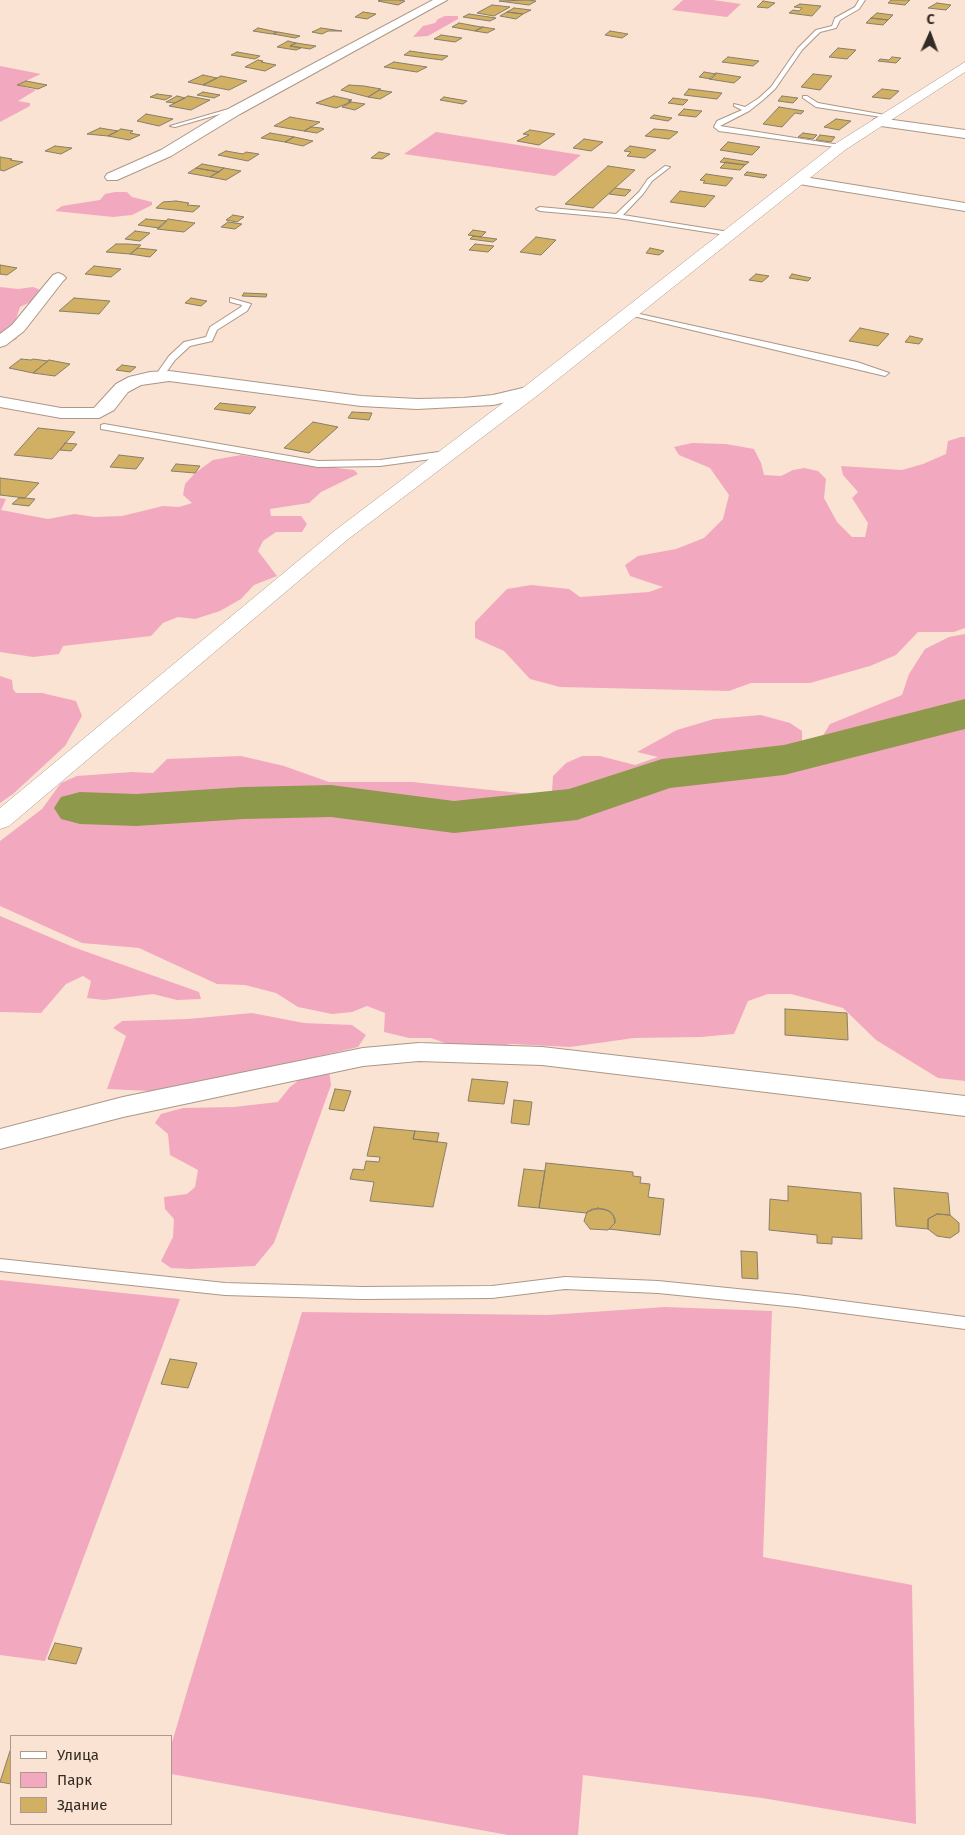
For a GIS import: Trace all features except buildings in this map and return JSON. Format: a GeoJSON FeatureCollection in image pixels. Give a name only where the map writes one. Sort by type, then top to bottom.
{"type":"FeatureCollection","features":[{"type":"Feature","properties":{"kind":"street"},"geometry":{"type":"LineString","coordinates":[[112,177],[166,153],[246,105],[441,0]]}},
{"type":"Feature","properties":{"kind":"street"},"geometry":{"type":"LineString","coordinates":[[0,821],[340,536],[530,391],[840,147],[965,66]]}},
{"type":"Feature","properties":{"kind":"street"},"geometry":{"type":"LineString","coordinates":[[884,119],[965,134]]}},
{"type":"Feature","properties":{"kind":"street"},"geometry":{"type":"LineString","coordinates":[[798,180],[965,207]]}},
{"type":"Feature","properties":{"kind":"street"},"geometry":{"type":"LineString","coordinates":[[0,342],[18,328],[58,278]]}},
{"type":"Feature","properties":{"kind":"street"},"geometry":{"type":"LineString","coordinates":[[0,402],[61,413],[99,413],[122,388],[135,381],[159,376],[361,401],[418,404],[493,400],[530,391]]}},
{"type":"Feature","properties":{"kind":"street"},"geometry":{"type":"LineString","coordinates":[[0,1139],[123,1107],[334,1063],[363,1057],[419,1052],[542,1056],[965,1106]]}},
{"type":"Feature","properties":{"kind":"lane"},"geometry":{"type":"LineString","coordinates":[[840,147],[719,129],[716,126],[719,122],[762,99],[773,88],[800,49],[818,31],[834,27],[837,19],[857,8],[862,0]]}},
{"type":"Feature","properties":{"kind":"lane"},"geometry":{"type":"LineString","coordinates":[[805,98],[816,105],[884,119]]}},
{"type":"Feature","properties":{"kind":"lane"},"geometry":{"type":"LineString","coordinates":[[173,126],[246,105]]}},
{"type":"Feature","properties":{"kind":"lane"},"geometry":{"type":"LineString","coordinates":[[736,105],[746,109]]}},
{"type":"Feature","properties":{"kind":"lane"},"geometry":{"type":"LineString","coordinates":[[618,216],[641,193],[650,180],[667,167]]}},
{"type":"Feature","properties":{"kind":"lane"},"geometry":{"type":"LineString","coordinates":[[540,209],[618,216],[729,234]]}},
{"type":"Feature","properties":{"kind":"lane"},"geometry":{"type":"LineString","coordinates":[[159,376],[172,358],[187,344],[209,339],[213,330],[244,309],[247,304],[233,300]]}},
{"type":"Feature","properties":{"kind":"lane"},"geometry":{"type":"LineString","coordinates":[[629,313],[857,364],[885,374]]}},
{"type":"Feature","properties":{"kind":"lane"},"geometry":{"type":"LineString","coordinates":[[104,427],[318,464],[380,463],[446,454]]}},
{"type":"Feature","properties":{"kind":"lane"},"geometry":{"type":"LineString","coordinates":[[0,1265],[225,1289],[362,1293],[492,1292],[565,1283],[658,1287],[797,1301],[965,1323]]}},
{"type":"Feature","properties":{"kind":"green space"},"geometry":{"type":"Polygon","coordinates":[[[683,0],[713,0],[741,4],[727,17],[672,10],[683,0]]]}},
{"type":"Feature","properties":{"kind":"green space"},"geometry":{"type":"Polygon","coordinates":[[[445,16],[458,16],[458,19],[428,36],[413,37],[423,26],[435,23],[438,19],[445,16]]]}},
{"type":"Feature","properties":{"kind":"green space"},"geometry":{"type":"Polygon","coordinates":[[[0,66],[41,74],[17,85],[36,90],[18,101],[30,103],[30,106],[0,122],[0,66]]]}},
{"type":"Feature","properties":{"kind":"green space"},"geometry":{"type":"Polygon","coordinates":[[[436,132],[581,155],[555,176],[404,154],[436,132]]]}},
{"type":"Feature","properties":{"kind":"green space"},"geometry":{"type":"Polygon","coordinates":[[[127,192],[132,197],[152,202],[152,205],[132,215],[113,217],[55,211],[62,206],[100,200],[105,194],[127,192]]]}},
{"type":"Feature","properties":{"kind":"green space"},"geometry":{"type":"Polygon","coordinates":[[[0,287],[18,289],[33,287],[43,291],[37,299],[20,307],[13,328],[17,339],[0,346],[0,287]]]}},
{"type":"Feature","properties":{"kind":"green space"},"geometry":{"type":"Polygon","coordinates":[[[965,437],[965,628],[954,632],[918,632],[896,655],[870,666],[810,683],[751,683],[729,691],[560,687],[530,679],[504,651],[475,638],[475,622],[507,589],[531,585],[569,589],[580,597],[649,592],[663,587],[630,576],[625,565],[638,556],[676,549],[704,538],[723,519],[729,495],[710,468],[679,455],[674,447],[692,443],[726,444],[754,449],[761,463],[764,475],[781,476],[793,470],[804,468],[818,471],[826,479],[824,498],[837,522],[852,537],[865,537],[868,523],[852,498],[858,492],[843,475],[841,466],[902,470],[923,464],[946,454],[948,441],[965,437]]]}},
{"type":"Feature","properties":{"kind":"green space"},"geometry":{"type":"Polygon","coordinates":[[[241,455],[298,464],[328,462],[337,468],[354,470],[358,474],[321,492],[309,503],[270,509],[271,516],[301,516],[307,524],[302,532],[276,532],[263,541],[258,551],[277,576],[254,585],[241,599],[220,611],[195,619],[178,617],[163,623],[151,636],[63,646],[59,654],[33,657],[0,652],[0,498],[6,499],[1,510],[48,519],[74,514],[95,517],[122,516],[163,506],[179,507],[192,503],[183,495],[185,484],[195,473],[213,460],[241,455]]]}},
{"type":"Feature","properties":{"kind":"green space"},"geometry":{"type":"Polygon","coordinates":[[[965,634],[965,1081],[938,1078],[876,1040],[843,1008],[791,994],[768,994],[748,1001],[734,1034],[701,1037],[634,1038],[570,1047],[512,1044],[486,1048],[459,1048],[431,1038],[409,1038],[384,1032],[385,1013],[367,1006],[352,1012],[332,1014],[298,1007],[276,993],[245,985],[217,984],[139,948],[82,943],[0,906],[0,841],[42,809],[61,783],[77,776],[132,772],[153,773],[167,759],[241,756],[284,766],[329,782],[412,782],[530,794],[552,792],[553,776],[566,763],[582,756],[600,756],[635,765],[658,757],[637,752],[677,730],[714,719],[761,715],[790,723],[802,731],[802,745],[800,747],[820,746],[819,742],[830,724],[902,695],[909,674],[925,649],[949,637],[965,634]]]}},
{"type":"Feature","properties":{"kind":"green space"},"geometry":{"type":"Polygon","coordinates":[[[0,676],[12,680],[13,689],[16,693],[42,693],[76,701],[82,716],[65,746],[13,794],[0,803],[0,676]]]}},
{"type":"Feature","properties":{"kind":"green space"},"geometry":{"type":"Polygon","coordinates":[[[0,916],[73,947],[199,992],[201,999],[177,1000],[153,994],[104,1000],[87,998],[91,981],[83,976],[66,984],[41,1013],[0,1012],[0,916]]]}},
{"type":"Feature","properties":{"kind":"green space"},"geometry":{"type":"Polygon","coordinates":[[[252,1013],[304,1023],[352,1025],[366,1035],[358,1047],[235,1076],[150,1091],[107,1089],[126,1036],[113,1028],[122,1021],[188,1019],[252,1013]]]}},
{"type":"Feature","properties":{"kind":"green space"},"geometry":{"type":"Polygon","coordinates":[[[329,1070],[331,1085],[274,1243],[255,1266],[171,1268],[161,1261],[173,1237],[174,1219],[165,1209],[164,1197],[187,1194],[195,1187],[198,1170],[170,1155],[168,1134],[155,1123],[161,1114],[183,1108],[234,1107],[278,1102],[290,1087],[304,1076],[329,1070]]]}},
{"type":"Feature","properties":{"kind":"green space"},"geometry":{"type":"Polygon","coordinates":[[[0,1280],[180,1299],[45,1661],[0,1655],[0,1280]]]}},
{"type":"Feature","properties":{"kind":"green space"},"geometry":{"type":"Polygon","coordinates":[[[665,1307],[772,1311],[763,1557],[912,1585],[916,1824],[762,1798],[583,1775],[578,1835],[508,1835],[172,1774],[172,1743],[302,1312],[548,1315],[665,1307]]]}},
{"type":"Feature","properties":{"kind":"waterway"},"geometry":{"type":"LineString","coordinates":[[80,808],[136,810],[244,803],[331,801],[454,817],[577,804],[662,774],[784,760],[965,714]]}}]}
